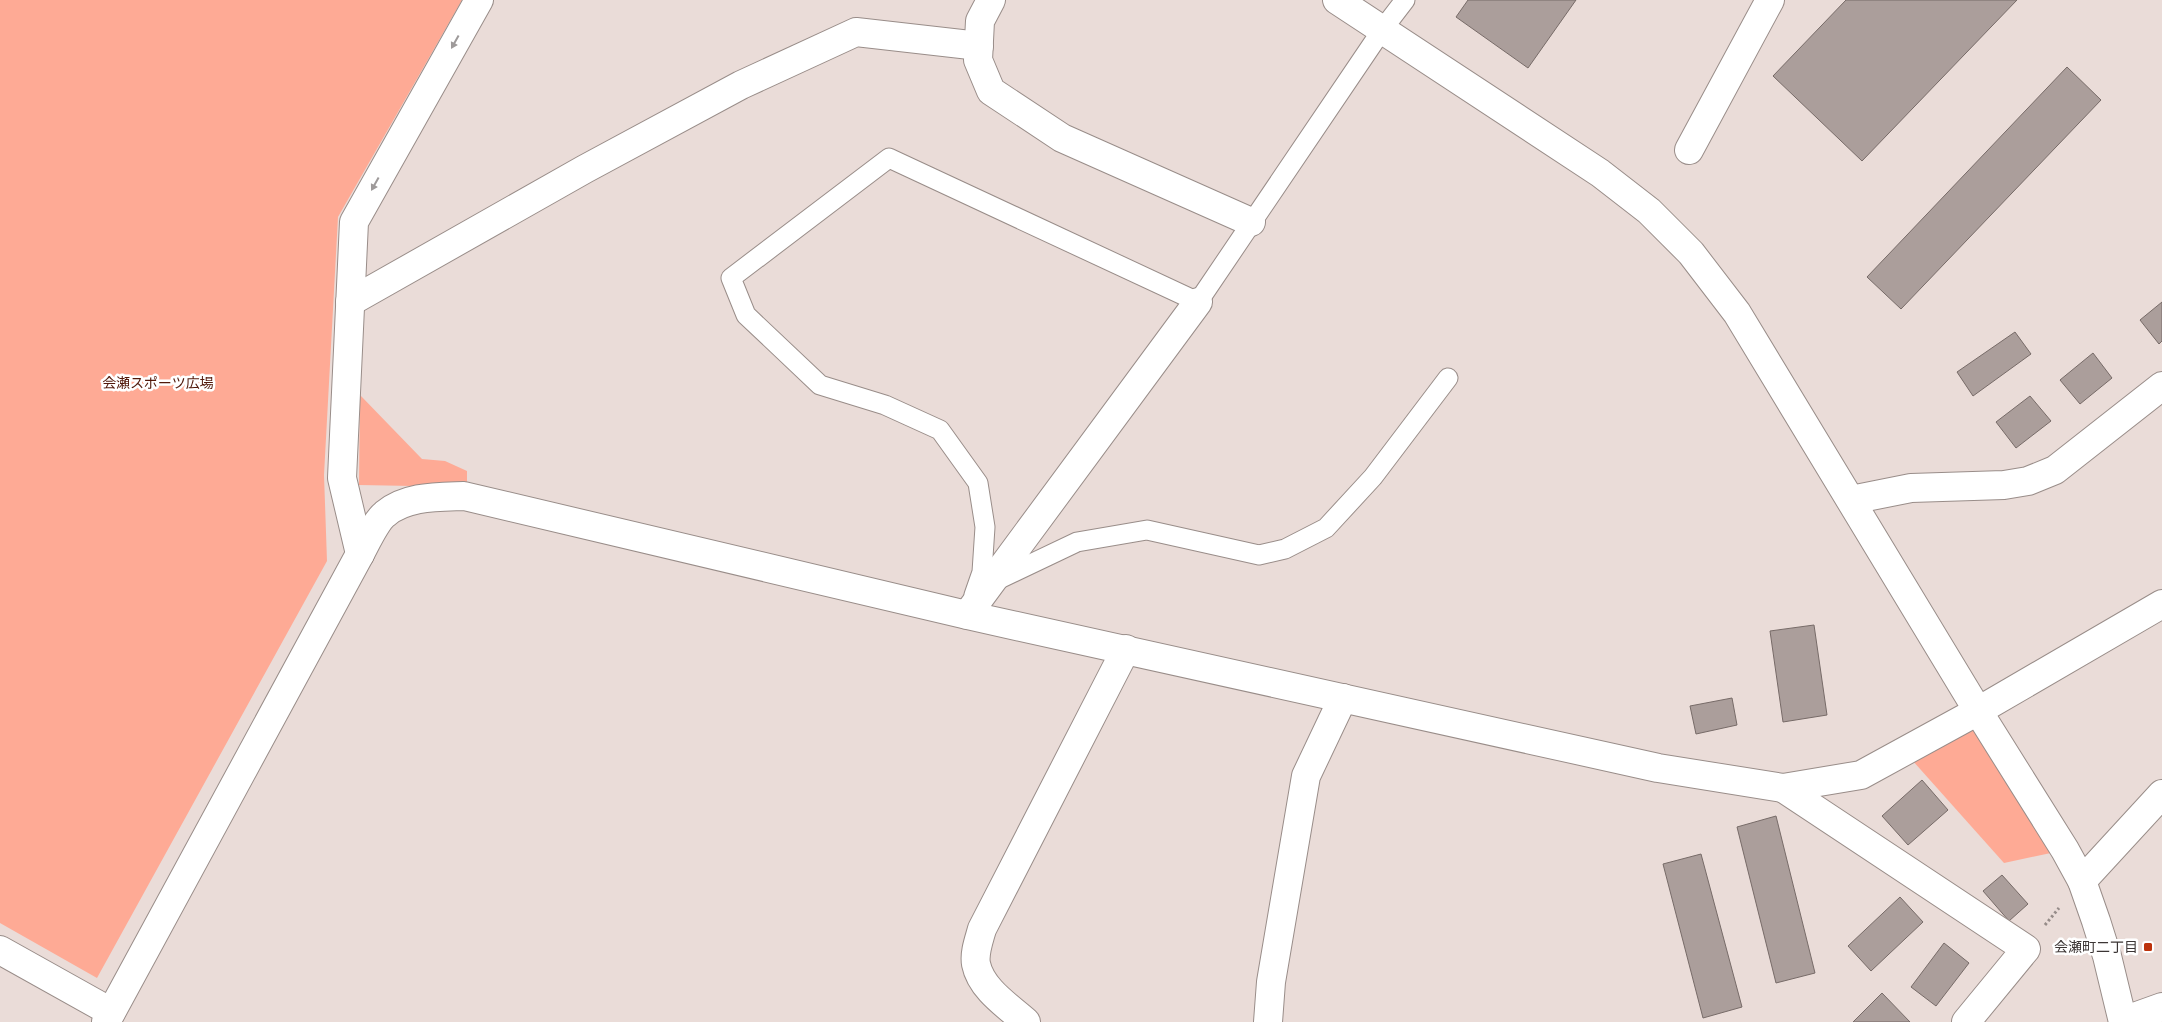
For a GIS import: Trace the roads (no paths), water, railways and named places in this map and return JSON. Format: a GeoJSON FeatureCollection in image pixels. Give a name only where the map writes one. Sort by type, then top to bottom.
{"type":"FeatureCollection","features":[{"type":"Feature","properties":{"kind":"street"},"geometry":{"type":"LineString","coordinates":[[360,554],[342,478],[354,222],[479,0]]}},
{"type":"Feature","properties":{"kind":"street"},"geometry":{"type":"LineString","coordinates":[[990,0],[980,21],[978,60],[990,91],[1062,138],[1251,222]]}},
{"type":"Feature","properties":{"kind":"street"},"geometry":{"type":"LineString","coordinates":[[1337,0],[1600,173],[1649,211],[1691,253],[1737,313],[1978,711],[2065,850],[2082,881],[2107,956],[2123,1022],[2162,1007]]}},
{"type":"Feature","properties":{"kind":"street"},"geometry":{"type":"LineString","coordinates":[[1689,150],[1770,0]]}},
{"type":"Feature","properties":{"kind":"street"},"geometry":{"type":"LineString","coordinates":[[350,302],[585,169],[741,85],[856,32],[979,46]]}},
{"type":"Feature","properties":{"kind":"street"},"geometry":{"type":"LineString","coordinates":[[967,615],[1198,302]]}},
{"type":"Feature","properties":{"kind":"street"},"geometry":{"type":"LineString","coordinates":[[1851,500],[1911,488],[1996,486],[2028,481],[2055,470],[2162,386]]}},
{"type":"Feature","properties":{"kind":"street"},"geometry":{"type":"LineString","coordinates":[[0,950],[109,1017],[360,554],[384,514],[405,502],[437,497],[464,496],[967,615],[1658,768],[1783,788],[1861,774],[1978,711],[2162,604]]}},
{"type":"Feature","properties":{"kind":"street"},"geometry":{"type":"LineString","coordinates":[[1026,1022],[1001,1001],[982,981],[976,963],[982,929],[1126,650]]}},
{"type":"Feature","properties":{"kind":"street"},"geometry":{"type":"LineString","coordinates":[[1268,1022],[1271,982],[1306,776],[1343,698]]}},
{"type":"Feature","properties":{"kind":"street"},"geometry":{"type":"LineString","coordinates":[[1783,788],[2026,949],[1966,1022]]}},
{"type":"Feature","properties":{"kind":"street"},"geometry":{"type":"LineString","coordinates":[[2082,881],[2162,794]]}},
{"type":"Feature","properties":{"kind":"lane"},"geometry":{"type":"LineString","coordinates":[[967,615],[982,572],[985,527],[978,482],[940,430],[885,405],[820,385],[746,314],[731,278],[889,158],[1198,302],[1382,30],[1405,0]]}},
{"type":"Feature","properties":{"kind":"lane"},"geometry":{"type":"LineString","coordinates":[[990,584],[1078,542],[1147,530],[1258,556],[1284,550],[1326,528],[1373,477],[1448,378]]}},
{"type":"Feature","properties":{"kind":"place","name":"会瀬町二丁目"},"geometry":{"type":"Point","coordinates":[2148,947]}},
{"type":"Feature","properties":{"kind":"park label","name":"会瀬スポーツ広場"},"geometry":{"type":"Point","coordinates":[158,383]}}]}
